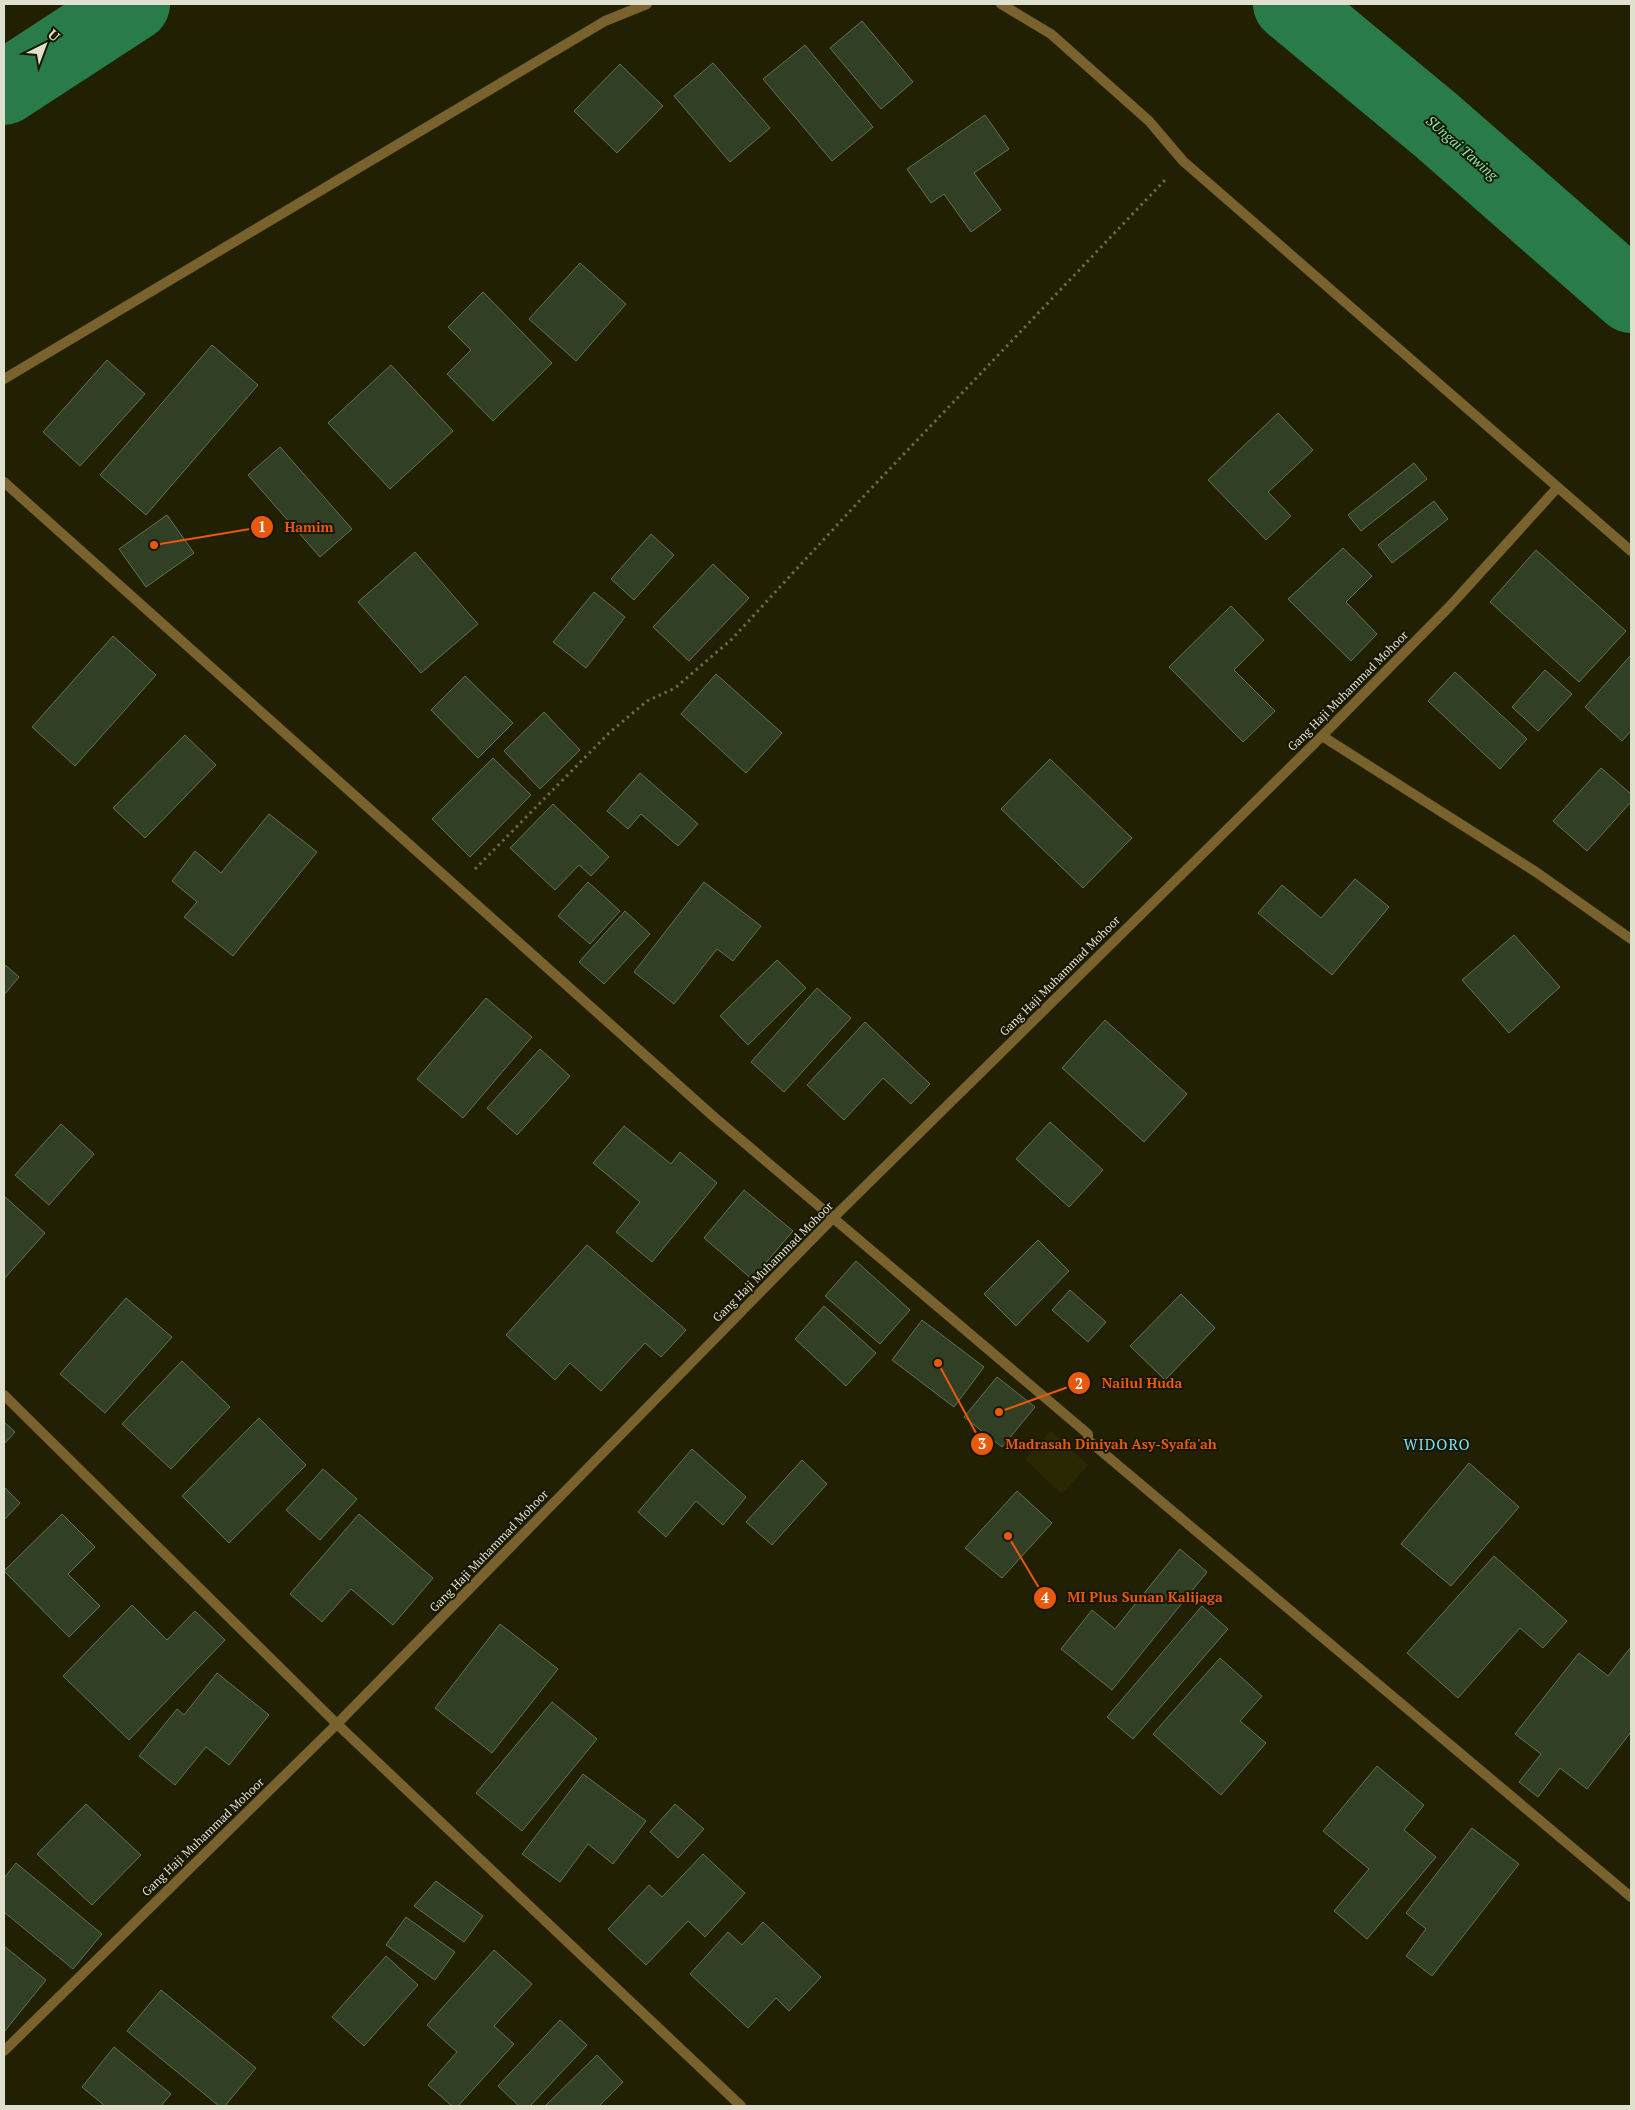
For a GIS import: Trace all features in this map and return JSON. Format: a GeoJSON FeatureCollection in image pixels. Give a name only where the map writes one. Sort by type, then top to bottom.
{"type":"FeatureCollection","features":[{"type":"Feature","properties":{"kind":"street"},"geometry":{"type":"LineString","coordinates":[[4,379],[605,22],[647,4]]}},
{"type":"Feature","properties":{"kind":"street"},"geometry":{"type":"LineString","coordinates":[[1001,4],[1051,34],[1149,121],[1183,161],[1631,551]]}},
{"type":"Feature","properties":{"kind":"street"},"geometry":{"type":"LineString","coordinates":[[4,482],[714,1117],[1088,1434],[1088,1440],[1631,1897]]}},
{"type":"Feature","properties":{"kind":"street","name":"Gang Haji Muhammad Mohoor"},"geometry":{"type":"LineString","coordinates":[[4,2051],[337,1724],[832,1218],[1322,736],[1450,606],[1557,488]]}},
{"type":"Feature","properties":{"kind":"street"},"geometry":{"type":"LineString","coordinates":[[1322,736],[1536,872],[1631,939]]}},
{"type":"Feature","properties":{"kind":"street"},"geometry":{"type":"LineString","coordinates":[[4,1395],[337,1724],[741,2106]]}},
{"type":"Feature","properties":{"kind":"path"},"geometry":{"type":"LineString","coordinates":[[457,887],[609,733],[647,700],[676,688],[732,639],[862,498],[1183,161]]}},
{"type":"Feature","properties":{"kind":"shaded area"},"geometry":{"type":"Polygon","coordinates":[[[1051,1431],[1088,1465],[1062,1494],[1025,1459],[1051,1431]]]}},
{"type":"Feature","properties":{"kind":"building"},"geometry":{"type":"Polygon","coordinates":[[[862,21],[913,82],[881,109],[830,48],[862,21]]]}},
{"type":"Feature","properties":{"kind":"building"},"geometry":{"type":"Polygon","coordinates":[[[805,45],[873,127],[832,161],[763,79],[805,45]]]}},
{"type":"Feature","properties":{"kind":"building"},"geometry":{"type":"Polygon","coordinates":[[[713,63],[770,128],[730,162],[674,96],[713,63]]]}},
{"type":"Feature","properties":{"kind":"building"},"geometry":{"type":"Polygon","coordinates":[[[620,64],[663,106],[617,153],[574,111],[620,64]]]}},
{"type":"Feature","properties":{"kind":"building"},"geometry":{"type":"Polygon","coordinates":[[[985,115],[1009,149],[974,173],[1001,210],[971,232],[944,194],[931,203],[907,169],[985,115]]]}},
{"type":"Feature","properties":{"kind":"building"},"geometry":{"type":"Polygon","coordinates":[[[580,263],[626,304],[576,361],[529,319],[580,263]]]}},
{"type":"Feature","properties":{"kind":"building"},"geometry":{"type":"Polygon","coordinates":[[[483,292],[552,363],[493,421],[447,374],[471,350],[448,327],[483,292]]]}},
{"type":"Feature","properties":{"kind":"building"},"geometry":{"type":"Polygon","coordinates":[[[212,345],[258,385],[146,515],[100,475],[212,345]]]}},
{"type":"Feature","properties":{"kind":"building"},"geometry":{"type":"Polygon","coordinates":[[[107,360],[145,394],[80,466],[43,432],[107,360]]]}},
{"type":"Feature","properties":{"kind":"building"},"geometry":{"type":"Polygon","coordinates":[[[391,365],[453,431],[390,489],[328,423],[391,365]]]}},
{"type":"Feature","properties":{"kind":"building"},"geometry":{"type":"Polygon","coordinates":[[[1278,413],[1313,450],[1268,492],[1291,516],[1266,540],[1208,480],[1278,413]]]}},
{"type":"Feature","properties":{"kind":"building"},"geometry":{"type":"Polygon","coordinates":[[[280,447],[352,529],[320,557],[248,475],[280,447]]]}},
{"type":"Feature","properties":{"kind":"building"},"geometry":{"type":"Polygon","coordinates":[[[1414,463],[1427,479],[1361,531],[1348,515],[1414,463]]]}},
{"type":"Feature","properties":{"kind":"building"},"geometry":{"type":"Polygon","coordinates":[[[1434,501],[1448,519],[1392,563],[1378,545],[1434,501]]]}},
{"type":"Feature","properties":{"kind":"building"},"geometry":{"type":"Polygon","coordinates":[[[167,515],[194,553],[146,587],[119,549],[167,515]]]}},
{"type":"Feature","properties":{"kind":"building"},"geometry":{"type":"Polygon","coordinates":[[[651,534],[674,555],[634,600],[611,579],[651,534]]]}},
{"type":"Feature","properties":{"kind":"building"},"geometry":{"type":"Polygon","coordinates":[[[1343,548],[1372,576],[1346,602],[1377,634],[1351,661],[1288,599],[1343,548]]]}},
{"type":"Feature","properties":{"kind":"building"},"geometry":{"type":"Polygon","coordinates":[[[1536,550],[1626,631],[1579,682],[1490,602],[1536,550]]]}},
{"type":"Feature","properties":{"kind":"building"},"geometry":{"type":"Polygon","coordinates":[[[415,552],[478,624],[421,673],[358,602],[415,552]]]}},
{"type":"Feature","properties":{"kind":"building"},"geometry":{"type":"Polygon","coordinates":[[[713,564],[749,598],[689,661],[653,627],[713,564]]]}},
{"type":"Feature","properties":{"kind":"building"},"geometry":{"type":"Polygon","coordinates":[[[594,592],[625,617],[586,668],[553,642],[594,592]]]}},
{"type":"Feature","properties":{"kind":"building"},"geometry":{"type":"Polygon","coordinates":[[[1231,606],[1264,640],[1234,670],[1275,711],[1243,742],[1169,667],[1231,606]]]}},
{"type":"Feature","properties":{"kind":"building"},"geometry":{"type":"Polygon","coordinates":[[[113,636],[156,675],[75,766],[32,727],[113,636]]]}},
{"type":"Feature","properties":{"kind":"building"},"geometry":{"type":"Polygon","coordinates":[[[1631,655],[1631,731],[1622,741],[1585,707],[1631,655]]]}},
{"type":"Feature","properties":{"kind":"building"},"geometry":{"type":"Polygon","coordinates":[[[1545,670],[1572,694],[1538,731],[1512,707],[1545,670]]]}},
{"type":"Feature","properties":{"kind":"building"},"geometry":{"type":"Polygon","coordinates":[[[1455,672],[1527,739],[1500,769],[1428,701],[1455,672]]]}},
{"type":"Feature","properties":{"kind":"building"},"geometry":{"type":"Polygon","coordinates":[[[716,674],[782,733],[746,773],[681,714],[716,674]]]}},
{"type":"Feature","properties":{"kind":"building"},"geometry":{"type":"Polygon","coordinates":[[[465,676],[513,723],[478,758],[431,710],[465,676]]]}},
{"type":"Feature","properties":{"kind":"building"},"geometry":{"type":"Polygon","coordinates":[[[544,712],[580,750],[540,789],[504,751],[544,712]]]}},
{"type":"Feature","properties":{"kind":"building"},"geometry":{"type":"Polygon","coordinates":[[[185,735],[216,765],[145,838],[113,808],[185,735]]]}},
{"type":"Feature","properties":{"kind":"building"},"geometry":{"type":"Polygon","coordinates":[[[493,758],[531,795],[470,857],[432,819],[493,758]]]}},
{"type":"Feature","properties":{"kind":"building"},"geometry":{"type":"Polygon","coordinates":[[[1050,759],[1132,838],[1083,888],[1001,809],[1050,759]]]}},
{"type":"Feature","properties":{"kind":"building"},"geometry":{"type":"Polygon","coordinates":[[[1601,768],[1631,794],[1631,802],[1587,851],[1553,821],[1601,768]]]}},
{"type":"Feature","properties":{"kind":"building"},"geometry":{"type":"Polygon","coordinates":[[[640,773],[698,824],[678,846],[641,814],[628,829],[607,811],[640,773]]]}},
{"type":"Feature","properties":{"kind":"building"},"geometry":{"type":"Polygon","coordinates":[[[553,804],[609,857],[591,876],[579,865],[555,890],[510,848],[553,804]]]}},
{"type":"Feature","properties":{"kind":"building"},"geometry":{"type":"Polygon","coordinates":[[[269,814],[317,852],[233,956],[184,917],[197,902],[172,881],[195,851],[221,873],[269,814]]]}},
{"type":"Feature","properties":{"kind":"building"},"geometry":{"type":"Polygon","coordinates":[[[1355,879],[1389,907],[1332,975],[1258,913],[1282,885],[1321,918],[1355,879]]]}},
{"type":"Feature","properties":{"kind":"building"},"geometry":{"type":"Polygon","coordinates":[[[588,882],[620,911],[590,944],[558,916],[588,882]]]}},
{"type":"Feature","properties":{"kind":"building"},"geometry":{"type":"Polygon","coordinates":[[[704,882],[761,926],[733,961],[717,949],[674,1004],[634,972],[704,882]]]}},
{"type":"Feature","properties":{"kind":"building"},"geometry":{"type":"Polygon","coordinates":[[[625,911],[650,934],[604,984],[579,962],[625,911]]]}},
{"type":"Feature","properties":{"kind":"building"},"geometry":{"type":"Polygon","coordinates":[[[1514,935],[1560,987],[1509,1033],[1462,980],[1514,935]]]}},
{"type":"Feature","properties":{"kind":"building"},"geometry":{"type":"Polygon","coordinates":[[[777,960],[806,988],[748,1045],[720,1016],[777,960]]]}},
{"type":"Feature","properties":{"kind":"building"},"geometry":{"type":"Polygon","coordinates":[[[4,964],[19,977],[4,995],[4,964]]]}},
{"type":"Feature","properties":{"kind":"building"},"geometry":{"type":"Polygon","coordinates":[[[817,988],[851,1018],[784,1092],[751,1062],[817,988]]]}},
{"type":"Feature","properties":{"kind":"building"},"geometry":{"type":"Polygon","coordinates":[[[486,998],[532,1037],[463,1118],[417,1079],[486,998]]]}},
{"type":"Feature","properties":{"kind":"building"},"geometry":{"type":"Polygon","coordinates":[[[1105,1020],[1187,1094],[1144,1142],[1062,1068],[1105,1020]]]}},
{"type":"Feature","properties":{"kind":"building"},"geometry":{"type":"Polygon","coordinates":[[[865,1022],[930,1084],[911,1104],[883,1078],[844,1120],[807,1085],[865,1022]]]}},
{"type":"Feature","properties":{"kind":"building"},"geometry":{"type":"Polygon","coordinates":[[[540,1049],[570,1076],[517,1135],[487,1108],[540,1049]]]}},
{"type":"Feature","properties":{"kind":"building"},"geometry":{"type":"Polygon","coordinates":[[[1050,1122],[1103,1170],[1069,1207],[1016,1159],[1050,1122]]]}},
{"type":"Feature","properties":{"kind":"building"},"geometry":{"type":"Polygon","coordinates":[[[61,1124],[94,1154],[49,1205],[15,1175],[61,1124]]]}},
{"type":"Feature","properties":{"kind":"building"},"geometry":{"type":"Polygon","coordinates":[[[624,1126],[671,1164],[680,1152],[717,1183],[652,1262],[616,1232],[640,1202],[593,1163],[624,1126]]]}},
{"type":"Feature","properties":{"kind":"building"},"geometry":{"type":"Polygon","coordinates":[[[744,1190],[793,1231],[752,1279],[704,1238],[744,1190]]]}},
{"type":"Feature","properties":{"kind":"building"},"geometry":{"type":"Polygon","coordinates":[[[4,1196],[45,1233],[4,1279],[4,1196]]]}},
{"type":"Feature","properties":{"kind":"building"},"geometry":{"type":"Polygon","coordinates":[[[1038,1240],[1069,1271],[1016,1326],[984,1294],[1038,1240]]]}},
{"type":"Feature","properties":{"kind":"building"},"geometry":{"type":"Polygon","coordinates":[[[587,1245],[686,1330],[661,1357],[645,1343],[601,1391],[570,1363],[555,1380],[506,1335],[587,1245]]]}},
{"type":"Feature","properties":{"kind":"building"},"geometry":{"type":"Polygon","coordinates":[[[856,1261],[910,1310],[880,1344],[825,1296],[856,1261]]]}},
{"type":"Feature","properties":{"kind":"building"},"geometry":{"type":"Polygon","coordinates":[[[1070,1290],[1106,1322],[1088,1342],[1052,1310],[1070,1290]]]}},
{"type":"Feature","properties":{"kind":"building"},"geometry":{"type":"Polygon","coordinates":[[[1181,1294],[1215,1328],[1165,1380],[1130,1346],[1181,1294]]]}},
{"type":"Feature","properties":{"kind":"building"},"geometry":{"type":"Polygon","coordinates":[[[126,1298],[172,1337],[105,1413],[60,1374],[126,1298]]]}},
{"type":"Feature","properties":{"kind":"building"},"geometry":{"type":"Polygon","coordinates":[[[824,1306],[876,1353],[846,1386],[795,1339],[824,1306]]]}},
{"type":"Feature","properties":{"kind":"building"},"geometry":{"type":"Polygon","coordinates":[[[922,1320],[984,1367],[954,1407],[892,1360],[922,1320]]]}},
{"type":"Feature","properties":{"kind":"building"},"geometry":{"type":"Polygon","coordinates":[[[182,1361],[230,1407],[171,1469],[122,1424],[182,1361]]]}},
{"type":"Feature","properties":{"kind":"building"},"geometry":{"type":"Polygon","coordinates":[[[997,1377],[1035,1407],[1002,1447],[964,1417],[997,1377]]]}},
{"type":"Feature","properties":{"kind":"building"},"geometry":{"type":"Polygon","coordinates":[[[259,1418],[306,1465],[229,1543],[182,1496],[259,1418]]]}},
{"type":"Feature","properties":{"kind":"building"},"geometry":{"type":"Polygon","coordinates":[[[4,1422],[15,1432],[4,1444],[4,1422]]]}},
{"type":"Feature","properties":{"kind":"building"},"geometry":{"type":"Polygon","coordinates":[[[692,1449],[746,1497],[723,1525],[696,1501],[666,1537],[638,1512],[692,1449]]]}},
{"type":"Feature","properties":{"kind":"building"},"geometry":{"type":"Polygon","coordinates":[[[802,1460],[827,1484],[772,1545],[746,1522],[802,1460]]]}},
{"type":"Feature","properties":{"kind":"building"},"geometry":{"type":"Polygon","coordinates":[[[1469,1463],[1519,1507],[1451,1586],[1401,1544],[1469,1463]]]}},
{"type":"Feature","properties":{"kind":"building"},"geometry":{"type":"Polygon","coordinates":[[[323,1469],[357,1499],[320,1540],[286,1510],[323,1469]]]}},
{"type":"Feature","properties":{"kind":"building"},"geometry":{"type":"Polygon","coordinates":[[[4,1487],[20,1503],[4,1520],[4,1487]]]}},
{"type":"Feature","properties":{"kind":"building"},"geometry":{"type":"Polygon","coordinates":[[[1017,1491],[1052,1523],[1002,1578],[965,1548],[1017,1491]]]}},
{"type":"Feature","properties":{"kind":"building"},"geometry":{"type":"Polygon","coordinates":[[[62,1514],[95,1547],[68,1574],[100,1606],[69,1637],[4,1571],[62,1514]]]}},
{"type":"Feature","properties":{"kind":"building"},"geometry":{"type":"Polygon","coordinates":[[[359,1514],[433,1578],[393,1625],[351,1589],[322,1622],[290,1594],[359,1514]]]}},
{"type":"Feature","properties":{"kind":"building"},"geometry":{"type":"Polygon","coordinates":[[[1180,1549],[1207,1572],[1112,1690],[1061,1649],[1092,1610],[1115,1629],[1180,1549]]]}},
{"type":"Feature","properties":{"kind":"building"},"geometry":{"type":"Polygon","coordinates":[[[1494,1556],[1567,1621],[1543,1648],[1520,1628],[1458,1698],[1407,1653],[1494,1556]]]}},
{"type":"Feature","properties":{"kind":"building"},"geometry":{"type":"Polygon","coordinates":[[[132,1605],[167,1640],[195,1611],[225,1640],[129,1740],[63,1676],[132,1605]]]}},
{"type":"Feature","properties":{"kind":"building"},"geometry":{"type":"Polygon","coordinates":[[[1202,1606],[1228,1629],[1133,1739],[1107,1717],[1202,1606]]]}},
{"type":"Feature","properties":{"kind":"building"},"geometry":{"type":"Polygon","coordinates":[[[500,1624],[558,1669],[492,1753],[435,1708],[500,1624]]]}},
{"type":"Feature","properties":{"kind":"building"},"geometry":{"type":"Polygon","coordinates":[[[1631,1647],[1631,1732],[1587,1789],[1560,1768],[1538,1797],[1519,1782],[1541,1754],[1515,1734],[1579,1653],[1608,1676],[1631,1647]]]}},
{"type":"Feature","properties":{"kind":"building"},"geometry":{"type":"Polygon","coordinates":[[[1220,1658],[1262,1696],[1240,1721],[1266,1743],[1221,1795],[1153,1734],[1220,1658]]]}},
{"type":"Feature","properties":{"kind":"building"},"geometry":{"type":"Polygon","coordinates":[[[217,1673],[269,1715],[229,1765],[206,1747],[175,1785],[139,1756],[177,1709],[184,1715],[217,1673]]]}},
{"type":"Feature","properties":{"kind":"building"},"geometry":{"type":"Polygon","coordinates":[[[552,1702],[597,1739],[522,1831],[476,1793],[552,1702]]]}},
{"type":"Feature","properties":{"kind":"building"},"geometry":{"type":"Polygon","coordinates":[[[1377,1766],[1424,1805],[1404,1830],[1436,1857],[1367,1939],[1334,1911],[1369,1869],[1323,1831],[1377,1766]]]}},
{"type":"Feature","properties":{"kind":"building"},"geometry":{"type":"Polygon","coordinates":[[[583,1774],[646,1821],[613,1864],[588,1844],[560,1882],[522,1854],[583,1774]]]}},
{"type":"Feature","properties":{"kind":"building"},"geometry":{"type":"Polygon","coordinates":[[[86,1804],[141,1855],[92,1905],[37,1854],[86,1804]]]}},
{"type":"Feature","properties":{"kind":"building"},"geometry":{"type":"Polygon","coordinates":[[[675,1804],[704,1829],[678,1858],[650,1832],[675,1804]]]}},
{"type":"Feature","properties":{"kind":"building"},"geometry":{"type":"Polygon","coordinates":[[[1472,1828],[1519,1864],[1432,1976],[1406,1956],[1426,1929],[1406,1913],[1472,1828]]]}},
{"type":"Feature","properties":{"kind":"building"},"geometry":{"type":"Polygon","coordinates":[[[703,1854],[745,1893],[705,1937],[688,1921],[646,1965],[608,1929],[649,1885],[662,1897],[703,1854]]]}},
{"type":"Feature","properties":{"kind":"building"},"geometry":{"type":"Polygon","coordinates":[[[16,1863],[102,1934],[73,1969],[4,1912],[4,1878],[16,1863]]]}},
{"type":"Feature","properties":{"kind":"building"},"geometry":{"type":"Polygon","coordinates":[[[436,1881],[483,1916],[464,1942],[414,1906],[436,1881]]]}},
{"type":"Feature","properties":{"kind":"building"},"geometry":{"type":"Polygon","coordinates":[[[406,1917],[455,1952],[435,1980],[386,1945],[406,1917]]]}},
{"type":"Feature","properties":{"kind":"building"},"geometry":{"type":"Polygon","coordinates":[[[763,1922],[821,1977],[789,2011],[776,1998],[748,2028],[690,1974],[728,1932],[742,1945],[763,1922]]]}},
{"type":"Feature","properties":{"kind":"building"},"geometry":{"type":"Polygon","coordinates":[[[4,1946],[46,1980],[4,2032],[4,1946]]]}},
{"type":"Feature","properties":{"kind":"building"},"geometry":{"type":"Polygon","coordinates":[[[494,1950],[532,1984],[494,2026],[514,2044],[458,2106],[452,2106],[428,2085],[457,2052],[427,2025],[494,1950]]]}},
{"type":"Feature","properties":{"kind":"building"},"geometry":{"type":"Polygon","coordinates":[[[386,1956],[418,1985],[364,2046],[332,2017],[386,1956]]]}},
{"type":"Feature","properties":{"kind":"building"},"geometry":{"type":"Polygon","coordinates":[[[161,1990],[256,2068],[225,2106],[219,2106],[127,2031],[161,1990]]]}},
{"type":"Feature","properties":{"kind":"building"},"geometry":{"type":"Polygon","coordinates":[[[560,2020],[587,2045],[530,2106],[519,2106],[498,2086],[560,2020]]]}},
{"type":"Feature","properties":{"kind":"building"},"geometry":{"type":"Polygon","coordinates":[[[114,2047],[171,2094],[161,2106],[105,2106],[82,2087],[114,2047]]]}},
{"type":"Feature","properties":{"kind":"building"},"geometry":{"type":"Polygon","coordinates":[[[597,2055],[623,2082],[599,2106],[545,2106],[597,2055]]]}},
{"type":"Feature","properties":{"kind":"waterway","name":"SUngai Tawing"},"geometry":{"type":"LineString","coordinates":[[4,88],[133,4]]}},
{"type":"Feature","properties":{"kind":"waterway","name":"SUngai Tawing"},"geometry":{"type":"LineString","coordinates":[[1290,4],[1437,126],[1631,296]]}},
{"type":"Feature","properties":{"kind":"place","name":"Hamim"},"geometry":{"type":"Point","coordinates":[154,545]}},
{"type":"Feature","properties":{"kind":"place","name":"Madrasah Diniyah Asy-Syafa'ah"},"geometry":{"type":"Point","coordinates":[938,1363]}},
{"type":"Feature","properties":{"kind":"place","name":"Nailul Huda"},"geometry":{"type":"Point","coordinates":[999,1412]}},
{"type":"Feature","properties":{"kind":"place","name":"MI Plus Sunan Kalijaga"},"geometry":{"type":"Point","coordinates":[1008,1536]}},
{"type":"Feature","properties":{"kind":"district","name":"WIDORO"},"geometry":{"type":"Point","coordinates":[1437,1445]}}]}
